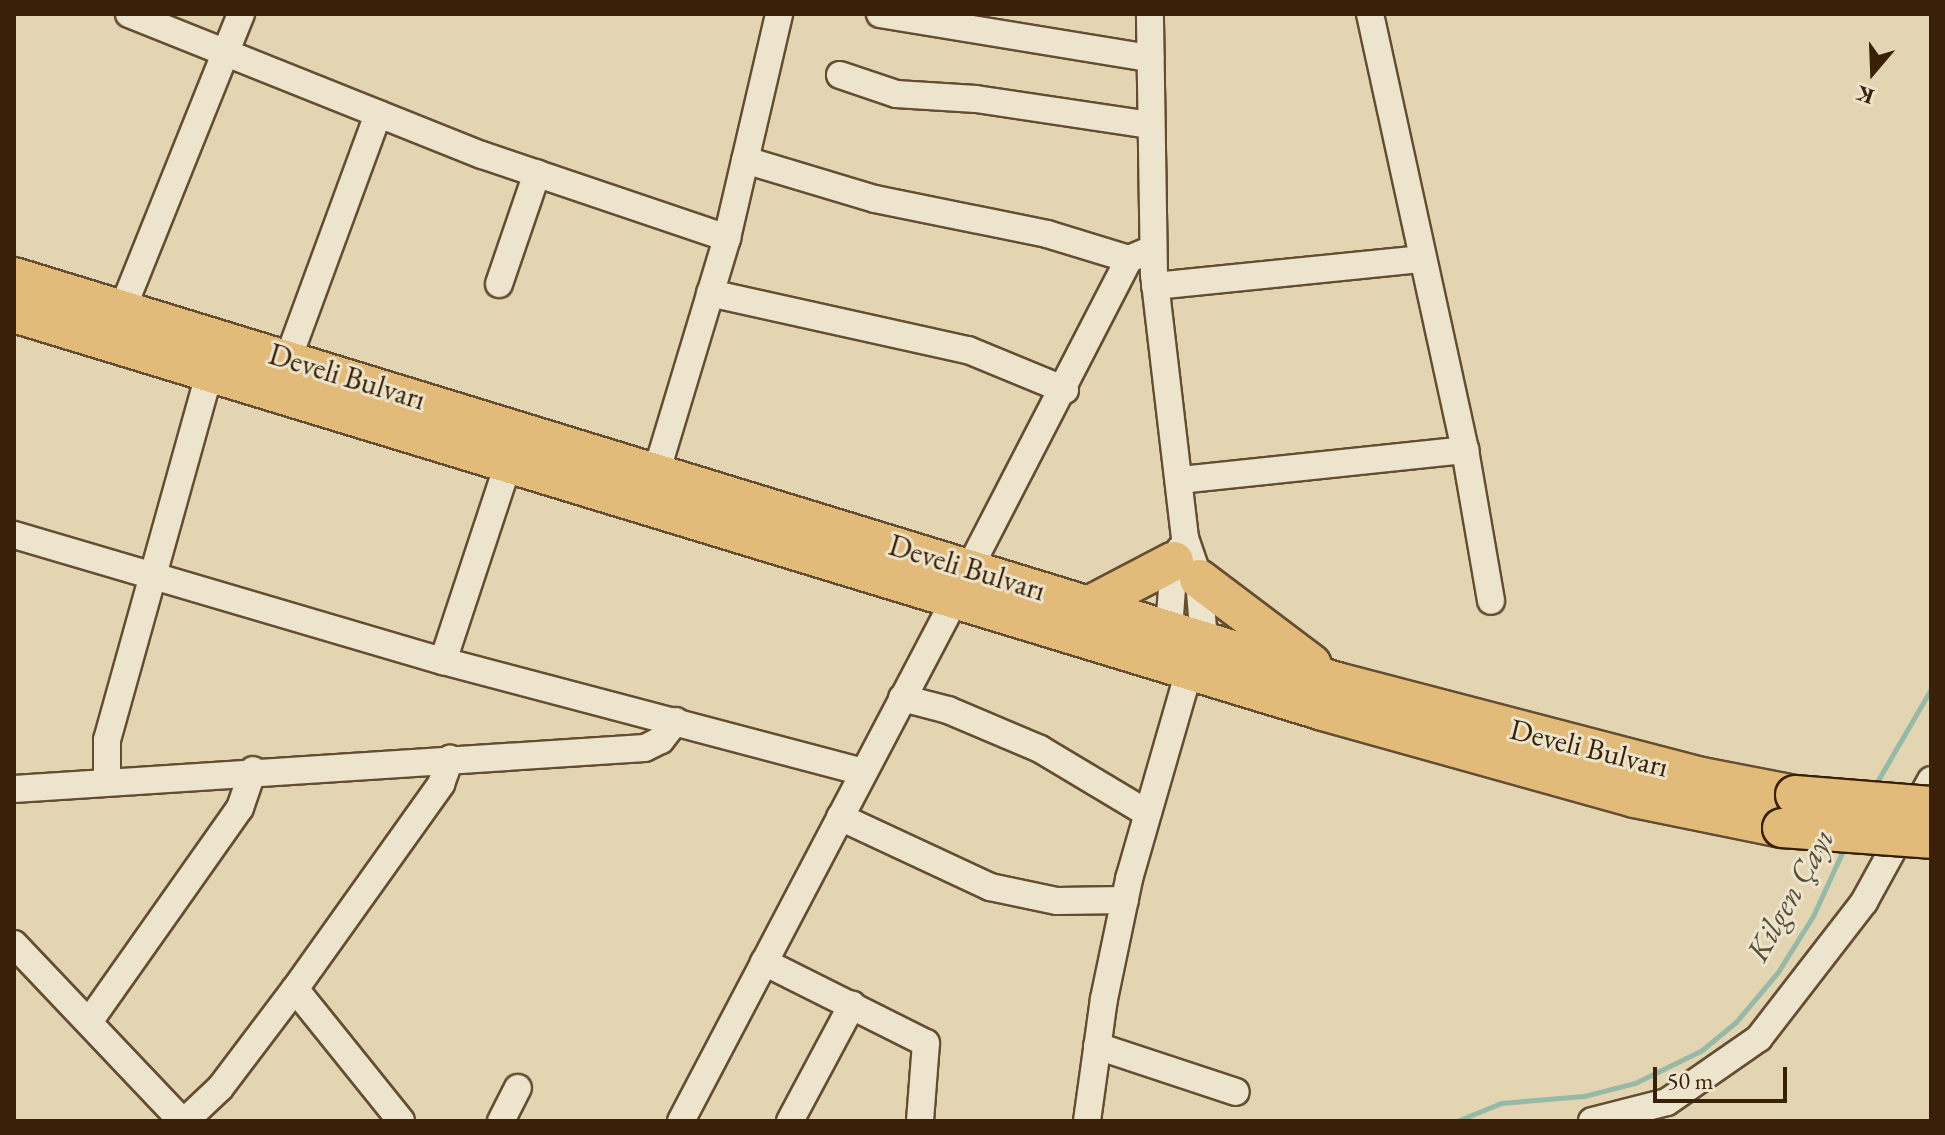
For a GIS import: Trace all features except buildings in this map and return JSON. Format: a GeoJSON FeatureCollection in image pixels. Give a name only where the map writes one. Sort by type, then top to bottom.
{"type":"FeatureCollection","features":[{"type":"Feature","properties":{"kind":"highway","name":"Develi Bulvarı"},"geometry":{"type":"LineString","coordinates":[[14,277],[657,470],[962,584],[1088,606],[1187,647],[1634,798],[1788,811],[1931,839]]}},
{"type":"Feature","properties":{"kind":"highway","name":"Develi Bulvarı"},"geometry":{"type":"LineString","coordinates":[[14,313],[509,461],[1187,647],[1337,682],[1687,773],[1788,811],[1931,806]]}},
{"type":"Feature","properties":{"kind":"highway"},"geometry":{"type":"LineString","coordinates":[[1088,606],[1186,560],[1337,682]]}},
{"type":"Feature","properties":{"kind":"street"},"geometry":{"type":"LineString","coordinates":[[129,14],[378,114],[727,238]]}},
{"type":"Feature","properties":{"kind":"street"},"geometry":{"type":"LineString","coordinates":[[122,310],[241,14]]}},
{"type":"Feature","properties":{"kind":"street"},"geometry":{"type":"LineString","coordinates":[[657,470],[727,238],[779,14]]}},
{"type":"Feature","properties":{"kind":"street"},"geometry":{"type":"LineString","coordinates":[[880,14],[1150,58]]}},
{"type":"Feature","properties":{"kind":"street"},"geometry":{"type":"LineString","coordinates":[[681,1121],[962,584],[1141,254],[1149,125],[1150,14]]}},
{"type":"Feature","properties":{"kind":"street"},"geometry":{"type":"LineString","coordinates":[[1370,14],[1465,450],[1491,601]]}},
{"type":"Feature","properties":{"kind":"street"},"geometry":{"type":"LineString","coordinates":[[840,75],[896,94],[976,99],[1149,125]]}},
{"type":"Feature","properties":{"kind":"street"},"geometry":{"type":"LineString","coordinates":[[288,359],[378,114]]}},
{"type":"Feature","properties":{"kind":"street"},"geometry":{"type":"LineString","coordinates":[[745,160],[875,199],[1141,254]]}},
{"type":"Feature","properties":{"kind":"street"},"geometry":{"type":"LineString","coordinates":[[499,284],[537,173]]}},
{"type":"Feature","properties":{"kind":"street"},"geometry":{"type":"LineString","coordinates":[[1087,1121],[1097,1046],[1125,900],[1187,647],[1186,560],[1180,480],[1155,286],[1141,254]]}},
{"type":"Feature","properties":{"kind":"street"},"geometry":{"type":"LineString","coordinates":[[1155,286],[1423,259]]}},
{"type":"Feature","properties":{"kind":"street"},"geometry":{"type":"LineString","coordinates":[[710,293],[968,350],[1065,390]]}},
{"type":"Feature","properties":{"kind":"street"},"geometry":{"type":"LineString","coordinates":[[107,780],[107,740],[156,575],[210,372]]}},
{"type":"Feature","properties":{"kind":"street"},"geometry":{"type":"LineString","coordinates":[[1180,480],[1465,450]]}},
{"type":"Feature","properties":{"kind":"street"},"geometry":{"type":"LineString","coordinates":[[443,661],[509,461]]}},
{"type":"Feature","properties":{"kind":"street"},"geometry":{"type":"LineString","coordinates":[[14,535],[443,661],[864,772]]}},
{"type":"Feature","properties":{"kind":"street"},"geometry":{"type":"LineString","coordinates":[[1186,560],[1187,647]]}},
{"type":"Feature","properties":{"kind":"street"},"geometry":{"type":"LineString","coordinates":[[902,698],[948,710],[1040,749],[1147,813]]}},
{"type":"Feature","properties":{"kind":"street"},"geometry":{"type":"LineString","coordinates":[[14,789],[253,770],[645,748],[661,740],[676,721]]}},
{"type":"Feature","properties":{"kind":"street"},"geometry":{"type":"LineString","coordinates":[[14,944],[91,1019],[184,1121],[220,1088],[295,989],[441,784],[450,759]]}},
{"type":"Feature","properties":{"kind":"street"},"geometry":{"type":"LineString","coordinates":[[91,1019],[240,808],[253,770]]}},
{"type":"Feature","properties":{"kind":"street"},"geometry":{"type":"LineString","coordinates":[[1592,1121],[1667,1102],[1759,1038],[1864,902],[1931,780]]}},
{"type":"Feature","properties":{"kind":"street"},"geometry":{"type":"LineString","coordinates":[[840,817],[990,887],[1057,901],[1125,900]]}},
{"type":"Feature","properties":{"kind":"street"},"geometry":{"type":"LineString","coordinates":[[764,962],[926,1043],[920,1121]]}},
{"type":"Feature","properties":{"kind":"street"},"geometry":{"type":"LineString","coordinates":[[295,989],[401,1121]]}},
{"type":"Feature","properties":{"kind":"street"},"geometry":{"type":"LineString","coordinates":[[790,1121],[852,1005]]}},
{"type":"Feature","properties":{"kind":"street"},"geometry":{"type":"LineString","coordinates":[[1097,1046],[1236,1092]]}},
{"type":"Feature","properties":{"kind":"street"},"geometry":{"type":"LineString","coordinates":[[501,1121],[518,1088]]}},
{"type":"Feature","properties":{"kind":"waterway","name":"Kilgen Çayı"},"geometry":{"type":"LineString","coordinates":[[1874,787],[1931,689]]}},
{"type":"Feature","properties":{"kind":"waterway","name":"Kilgen Çayı"},"geometry":{"type":"LineString","coordinates":[[1457,1121],[1501,1103],[1584,1096],[1635,1083],[1702,1050],[1736,1022],[1778,972],[1813,916],[1845,846]]}}]}
